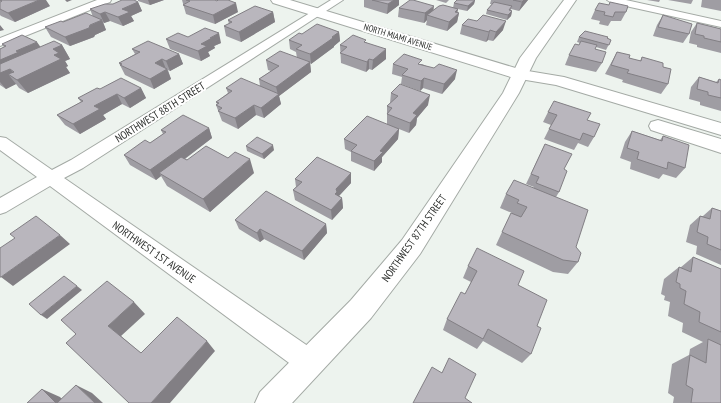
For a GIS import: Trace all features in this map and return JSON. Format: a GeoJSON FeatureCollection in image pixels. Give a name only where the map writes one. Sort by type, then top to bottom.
{"type":"FeatureCollection","features":[{"type":"Feature","properties":{"kind":"main road","name":"NORTH MIAMI AVENUE"},"geometry":{"type":"LineString","coordinates":[[276,0],[520,75],[558,80],[721,129]]}},
{"type":"Feature","properties":{"kind":"main road","name":"NORTHWEST 87TH STREET"},"geometry":{"type":"LineString","coordinates":[[271,403],[361,309],[411,247],[511,93],[528,58],[570,0]]}},
{"type":"Feature","properties":{"kind":"main road","name":"NORTH MIAMI AVENUE"},"geometry":{"type":"LineString","coordinates":[[520,75],[549,91],[721,146]]}},
{"type":"Feature","properties":{"kind":"street"},"geometry":{"type":"LineString","coordinates":[[0,42],[106,0]]}},
{"type":"Feature","properties":{"kind":"street","name":"NORTHWEST 88TH STREET"},"geometry":{"type":"LineString","coordinates":[[0,207],[77,164],[338,0]]}},
{"type":"Feature","properties":{"kind":"street"},"geometry":{"type":"LineString","coordinates":[[612,0],[721,24]]}},
{"type":"Feature","properties":{"kind":"street","name":"NORTHWEST 1ST AVENUE"},"geometry":{"type":"LineString","coordinates":[[0,142],[309,362]]}},
{"type":"Feature","properties":{"kind":"building"},"geometry":{"type":"Polygon","coordinates":[[[0,0],[39,0],[8,13],[0,9],[0,2],[2,1],[0,0]]]}},
{"type":"Feature","properties":{"kind":"building"},"geometry":{"type":"Polygon","coordinates":[[[122,0],[134,0],[138,2],[122,9],[130,12],[118,17],[105,12],[100,14],[90,9],[105,4],[113,4],[122,0]]]}},
{"type":"Feature","properties":{"kind":"building"},"geometry":{"type":"Polygon","coordinates":[[[186,0],[228,0],[236,3],[213,15],[183,5],[190,1],[186,0]]]}},
{"type":"Feature","properties":{"kind":"building"},"geometry":{"type":"Polygon","coordinates":[[[372,0],[394,0],[388,4],[372,0]]]}},
{"type":"Feature","properties":{"kind":"building"},"geometry":{"type":"Polygon","coordinates":[[[410,0],[434,6],[425,13],[399,8],[410,0]]]}},
{"type":"Feature","properties":{"kind":"building"},"geometry":{"type":"Polygon","coordinates":[[[457,0],[475,0],[468,6],[454,3],[457,0]]]}},
{"type":"Feature","properties":{"kind":"building"},"geometry":{"type":"Polygon","coordinates":[[[513,0],[524,0],[522,2],[513,0]]]}},
{"type":"Feature","properties":{"kind":"building"},"geometry":{"type":"Polygon","coordinates":[[[494,2],[512,6],[509,10],[512,11],[508,15],[487,10],[494,2]]]}},
{"type":"Feature","properties":{"kind":"building"},"geometry":{"type":"Polygon","coordinates":[[[610,2],[628,6],[626,12],[615,12],[613,17],[604,15],[605,12],[595,10],[599,3],[609,5],[610,2]]]}},
{"type":"Feature","properties":{"kind":"building"},"geometry":{"type":"Polygon","coordinates":[[[443,5],[458,9],[455,12],[459,13],[449,22],[427,15],[439,6],[443,5]]]}},
{"type":"Feature","properties":{"kind":"building"},"geometry":{"type":"Polygon","coordinates":[[[255,6],[273,12],[239,32],[224,26],[232,22],[228,20],[255,6]]]}},
{"type":"Feature","properties":{"kind":"building"},"geometry":{"type":"Polygon","coordinates":[[[86,13],[102,20],[90,25],[89,28],[65,37],[45,27],[61,21],[63,22],[86,13]]]}},
{"type":"Feature","properties":{"kind":"building"},"geometry":{"type":"Polygon","coordinates":[[[483,15],[506,21],[496,32],[490,30],[489,32],[462,25],[468,19],[477,21],[483,15]]]}},
{"type":"Feature","properties":{"kind":"building"},"geometry":{"type":"Polygon","coordinates":[[[663,15],[692,24],[689,34],[658,27],[663,15]]]}},
{"type":"Feature","properties":{"kind":"building"},"geometry":{"type":"Polygon","coordinates":[[[697,23],[721,29],[721,42],[695,34],[697,23]]]}},
{"type":"Feature","properties":{"kind":"building"},"geometry":{"type":"Polygon","coordinates":[[[317,24],[339,32],[310,54],[296,49],[302,45],[289,40],[299,33],[302,34],[317,24]]]}},
{"type":"Feature","properties":{"kind":"building"},"geometry":{"type":"Polygon","coordinates":[[[205,28],[219,33],[201,44],[207,46],[198,51],[166,39],[178,33],[188,37],[205,28]]]}},
{"type":"Feature","properties":{"kind":"building"},"geometry":{"type":"Polygon","coordinates":[[[585,31],[608,37],[607,38],[611,40],[609,45],[579,37],[585,31]]]}},
{"type":"Feature","properties":{"kind":"building"},"geometry":{"type":"Polygon","coordinates":[[[22,35],[37,42],[0,60],[0,49],[6,46],[2,44],[22,35]]]}},
{"type":"Feature","properties":{"kind":"building"},"geometry":{"type":"Polygon","coordinates":[[[353,35],[366,40],[364,42],[386,49],[373,60],[369,59],[367,62],[340,53],[347,47],[340,45],[353,35]]]}},
{"type":"Feature","properties":{"kind":"building"},"geometry":{"type":"Polygon","coordinates":[[[54,41],[62,45],[53,49],[59,53],[54,55],[61,59],[17,80],[8,74],[14,72],[10,69],[0,73],[0,64],[54,41]]]}},
{"type":"Feature","properties":{"kind":"building"},"geometry":{"type":"Polygon","coordinates":[[[148,41],[179,54],[166,61],[162,59],[155,63],[167,69],[150,79],[120,65],[122,64],[119,63],[140,52],[132,49],[148,41]]]}},
{"type":"Feature","properties":{"kind":"building"},"geometry":{"type":"Polygon","coordinates":[[[581,41],[597,45],[595,49],[606,52],[602,63],[569,55],[575,44],[579,45],[581,41]]]}},
{"type":"Feature","properties":{"kind":"building"},"geometry":{"type":"Polygon","coordinates":[[[280,51],[310,62],[276,87],[259,79],[279,66],[266,60],[280,51]]]}},
{"type":"Feature","properties":{"kind":"building"},"geometry":{"type":"Polygon","coordinates":[[[617,52],[630,55],[629,58],[641,61],[642,57],[663,63],[663,67],[671,69],[668,84],[627,73],[629,70],[611,65],[617,52]]]}},
{"type":"Feature","properties":{"kind":"building"},"geometry":{"type":"Polygon","coordinates":[[[404,54],[422,60],[418,64],[434,68],[439,64],[457,70],[444,84],[424,78],[421,81],[402,75],[408,69],[393,64],[404,54]]]}},
{"type":"Feature","properties":{"kind":"building"},"geometry":{"type":"Polygon","coordinates":[[[699,77],[718,83],[719,79],[721,80],[721,98],[708,95],[708,92],[697,89],[699,77]]]}},
{"type":"Feature","properties":{"kind":"building"},"geometry":{"type":"Polygon","coordinates":[[[121,78],[141,88],[124,98],[117,94],[94,106],[100,109],[73,124],[57,115],[83,101],[78,98],[121,78]]]}},
{"type":"Feature","properties":{"kind":"building"},"geometry":{"type":"Polygon","coordinates":[[[241,78],[279,94],[261,108],[254,105],[235,118],[218,111],[222,108],[216,105],[219,103],[216,102],[232,91],[226,88],[241,78]]]}},
{"type":"Feature","properties":{"kind":"building"},"geometry":{"type":"Polygon","coordinates":[[[400,84],[430,95],[413,113],[417,115],[410,123],[387,114],[392,108],[387,106],[398,96],[391,93],[400,84]]]}},
{"type":"Feature","properties":{"kind":"building"},"geometry":{"type":"Polygon","coordinates":[[[554,101],[591,113],[587,120],[600,124],[594,137],[583,133],[580,140],[549,129],[557,115],[548,112],[554,101]]]}},
{"type":"Feature","properties":{"kind":"building"},"geometry":{"type":"Polygon","coordinates":[[[183,115],[209,128],[150,170],[124,155],[145,140],[150,143],[166,132],[161,130],[183,115]]]}},
{"type":"Feature","properties":{"kind":"building"},"geometry":{"type":"Polygon","coordinates":[[[367,116],[399,129],[380,151],[383,152],[374,161],[351,151],[357,145],[344,139],[367,116]]]}},
{"type":"Feature","properties":{"kind":"building"},"geometry":{"type":"Polygon","coordinates":[[[632,131],[662,141],[663,136],[689,145],[685,168],[668,162],[667,169],[637,159],[639,152],[627,148],[632,131]]]}},
{"type":"Feature","properties":{"kind":"building"},"geometry":{"type":"Polygon","coordinates":[[[257,137],[273,145],[262,154],[246,146],[257,137]]]}},
{"type":"Feature","properties":{"kind":"building"},"geometry":{"type":"Polygon","coordinates":[[[545,144],[572,154],[564,169],[567,171],[559,192],[536,183],[539,177],[531,174],[545,144]]]}},
{"type":"Feature","properties":{"kind":"building"},"geometry":{"type":"Polygon","coordinates":[[[206,146],[228,158],[235,152],[250,159],[203,199],[159,173],[181,157],[187,160],[206,146]]]}},
{"type":"Feature","properties":{"kind":"building"},"geometry":{"type":"Polygon","coordinates":[[[317,157],[351,173],[336,189],[337,192],[335,194],[342,198],[331,210],[293,190],[302,182],[295,179],[317,157]]]}},
{"type":"Feature","properties":{"kind":"building"},"geometry":{"type":"Polygon","coordinates":[[[514,180],[588,210],[576,247],[581,253],[578,262],[563,260],[502,232],[511,213],[521,217],[527,207],[517,203],[519,200],[506,194],[514,180]]]}},
{"type":"Feature","properties":{"kind":"building"},"geometry":{"type":"Polygon","coordinates":[[[266,191],[326,224],[302,251],[260,229],[257,233],[235,220],[266,191]]]}},
{"type":"Feature","properties":{"kind":"building"},"geometry":{"type":"Polygon","coordinates":[[[712,208],[721,211],[721,250],[707,244],[708,237],[697,232],[700,216],[710,219],[712,208]]]}},
{"type":"Feature","properties":{"kind":"building"},"geometry":{"type":"Polygon","coordinates":[[[36,216],[60,235],[0,277],[0,248],[15,238],[10,234],[36,216]]]}},
{"type":"Feature","properties":{"kind":"building"},"geometry":{"type":"Polygon","coordinates":[[[477,248],[524,271],[518,285],[547,300],[537,326],[541,328],[531,354],[488,329],[483,339],[447,319],[461,292],[465,294],[477,271],[468,266],[477,248]]]}},
{"type":"Feature","properties":{"kind":"building"},"geometry":{"type":"Polygon","coordinates":[[[693,257],[721,269],[721,332],[699,322],[700,312],[684,304],[686,291],[680,288],[680,284],[676,282],[679,267],[691,272],[693,257]]]}},
{"type":"Feature","properties":{"kind":"building"},"geometry":{"type":"Polygon","coordinates":[[[64,276],[77,286],[41,315],[29,304],[64,276]]]}},
{"type":"Feature","properties":{"kind":"building"},"geometry":{"type":"Polygon","coordinates":[[[107,281],[134,302],[108,326],[141,353],[177,317],[207,341],[151,403],[129,403],[66,343],[76,334],[61,320],[107,281]]]}},
{"type":"Feature","properties":{"kind":"building"},"geometry":{"type":"Polygon","coordinates":[[[708,339],[721,345],[721,403],[691,403],[693,389],[686,385],[690,355],[706,363],[708,339]]]}},
{"type":"Feature","properties":{"kind":"building"},"geometry":{"type":"Polygon","coordinates":[[[449,358],[476,374],[465,398],[472,403],[413,403],[432,367],[442,373],[449,358]]]}},
{"type":"Feature","properties":{"kind":"building"},"geometry":{"type":"Polygon","coordinates":[[[76,385],[95,403],[57,403],[76,385]]]}},
{"type":"Feature","properties":{"kind":"building"},"geometry":{"type":"Polygon","coordinates":[[[42,389],[56,403],[27,403],[42,389]]]}}]}
